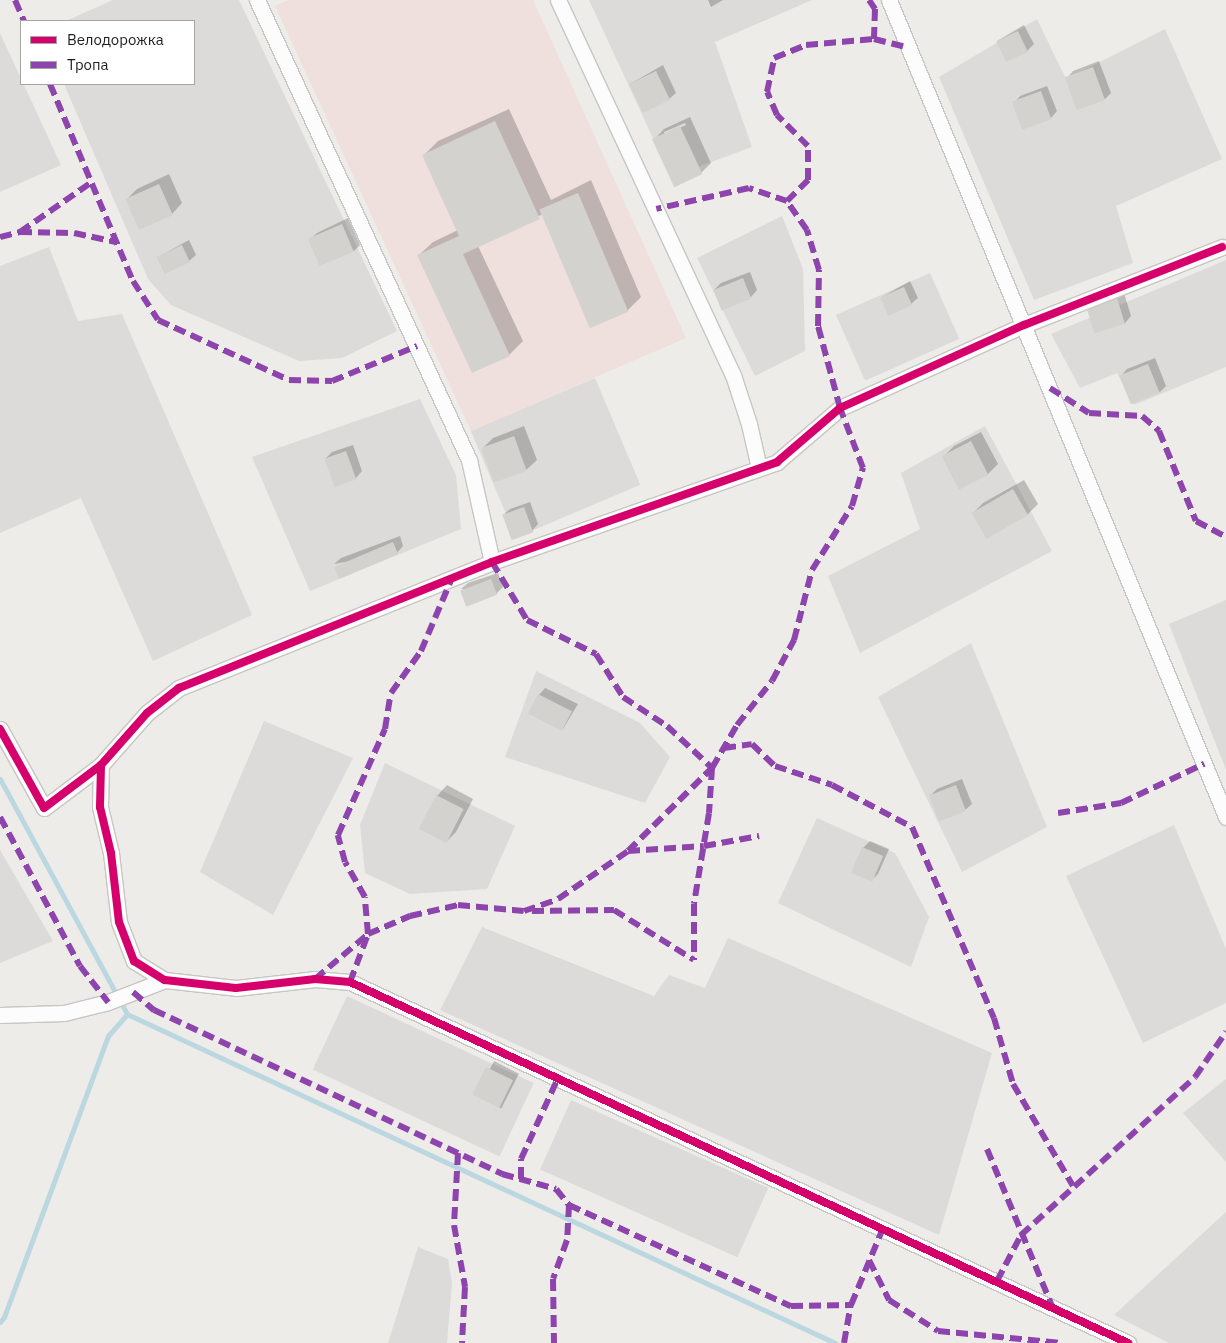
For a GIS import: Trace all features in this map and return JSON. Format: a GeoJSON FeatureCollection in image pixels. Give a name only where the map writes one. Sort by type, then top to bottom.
{"type":"FeatureCollection","features":[{"type":"Feature","properties":{"kind":"street"},"geometry":{"type":"LineString","coordinates":[[257,0],[469,460],[492,562]]}},
{"type":"Feature","properties":{"kind":"street"},"geometry":{"type":"LineString","coordinates":[[558,0],[733,375],[750,424],[759,468]]}},
{"type":"Feature","properties":{"kind":"street"},"geometry":{"type":"LineString","coordinates":[[889,0],[1226,817]]}},
{"type":"Feature","properties":{"kind":"street"},"geometry":{"type":"LineString","coordinates":[[0,729],[44,808],[101,765],[147,713],[179,688],[492,562],[777,462],[840,408],[1024,325],[1222,247]]}},
{"type":"Feature","properties":{"kind":"street"},"geometry":{"type":"LineString","coordinates":[[101,765],[100,807],[112,853],[119,922],[134,961],[165,980],[236,988],[315,979],[350,982],[1128,1343]]}},
{"type":"Feature","properties":{"kind":"street"},"geometry":{"type":"LineString","coordinates":[[0,1015],[64,1013],[108,1002],[165,980]]}},
{"type":"Feature","properties":{"kind":"shaded area"},"geometry":{"type":"Polygon","coordinates":[[[113,0],[239,0],[397,331],[342,358],[299,361],[171,305],[148,279],[64,85],[195,85],[195,20],[68,20],[113,0]]]}},
{"type":"Feature","properties":{"kind":"shaded area"},"geometry":{"type":"Polygon","coordinates":[[[288,0],[533,0],[686,338],[471,431],[275,6],[288,0]]]}},
{"type":"Feature","properties":{"kind":"shaded area"},"geometry":{"type":"Polygon","coordinates":[[[589,0],[812,0],[715,42],[752,147],[671,177],[589,0]]]}},
{"type":"Feature","properties":{"kind":"shaded area"},"geometry":{"type":"Polygon","coordinates":[[[1037,19],[1066,79],[1165,29],[1222,159],[1116,206],[1133,263],[1034,300],[939,77],[1037,19]]]}},
{"type":"Feature","properties":{"kind":"shaded area"},"geometry":{"type":"Polygon","coordinates":[[[0,33],[20,76],[20,85],[24,85],[61,165],[0,192],[0,33]]]}},
{"type":"Feature","properties":{"kind":"shaded area"},"geometry":{"type":"Polygon","coordinates":[[[782,216],[803,269],[805,351],[755,376],[697,258],[782,216]]]}},
{"type":"Feature","properties":{"kind":"shaded area"},"geometry":{"type":"Polygon","coordinates":[[[49,247],[78,321],[122,314],[252,615],[153,661],[81,498],[0,533],[0,266],[49,247]]]}},
{"type":"Feature","properties":{"kind":"shaded area"},"geometry":{"type":"Polygon","coordinates":[[[1226,260],[1226,367],[1134,405],[1117,373],[1080,388],[1051,334],[1226,260]]]}},
{"type":"Feature","properties":{"kind":"shaded area"},"geometry":{"type":"Polygon","coordinates":[[[930,273],[959,339],[865,381],[836,315],[930,273]]]}},
{"type":"Feature","properties":{"kind":"shaded area"},"geometry":{"type":"Polygon","coordinates":[[[595,378],[640,485],[516,538],[471,431],[595,378]]]}},
{"type":"Feature","properties":{"kind":"shaded area"},"geometry":{"type":"Polygon","coordinates":[[[420,399],[456,475],[461,529],[310,591],[252,457],[420,399]]]}},
{"type":"Feature","properties":{"kind":"shaded area"},"geometry":{"type":"Polygon","coordinates":[[[985,426],[1052,551],[860,653],[828,576],[920,529],[901,473],[985,426]]]}},
{"type":"Feature","properties":{"kind":"shaded area"},"geometry":{"type":"Polygon","coordinates":[[[1226,600],[1226,770],[1169,624],[1226,600]]]}},
{"type":"Feature","properties":{"kind":"shaded area"},"geometry":{"type":"Polygon","coordinates":[[[971,643],[1047,827],[962,872],[878,697],[971,643]]]}},
{"type":"Feature","properties":{"kind":"shaded area"},"geometry":{"type":"Polygon","coordinates":[[[536,671],[640,723],[670,757],[645,803],[505,757],[536,671]]]}},
{"type":"Feature","properties":{"kind":"shaded area"},"geometry":{"type":"Polygon","coordinates":[[[264,721],[353,758],[273,915],[200,872],[264,721]]]}},
{"type":"Feature","properties":{"kind":"shaded area"},"geometry":{"type":"Polygon","coordinates":[[[385,763],[515,826],[487,889],[410,894],[365,873],[360,825],[385,763]]]}},
{"type":"Feature","properties":{"kind":"shaded area"},"geometry":{"type":"Polygon","coordinates":[[[817,818],[895,853],[929,917],[911,967],[778,903],[817,818]]]}},
{"type":"Feature","properties":{"kind":"shaded area"},"geometry":{"type":"Polygon","coordinates":[[[1174,825],[1226,949],[1226,1003],[1143,1043],[1066,876],[1174,825]]]}},
{"type":"Feature","properties":{"kind":"shaded area"},"geometry":{"type":"Polygon","coordinates":[[[0,850],[53,941],[0,963],[0,850]]]}},
{"type":"Feature","properties":{"kind":"shaded area"},"geometry":{"type":"Polygon","coordinates":[[[482,927],[654,996],[669,975],[705,988],[728,938],[992,1053],[939,1235],[440,1010],[482,927]]]}},
{"type":"Feature","properties":{"kind":"shaded area"},"geometry":{"type":"Polygon","coordinates":[[[347,996],[534,1083],[499,1156],[313,1069],[347,996]]]}},
{"type":"Feature","properties":{"kind":"shaded area"},"geometry":{"type":"Polygon","coordinates":[[[1226,1079],[1226,1162],[1183,1113],[1226,1079]]]}},
{"type":"Feature","properties":{"kind":"shaded area"},"geometry":{"type":"Polygon","coordinates":[[[571,1100],[768,1188],[737,1257],[540,1169],[571,1100]]]}},
{"type":"Feature","properties":{"kind":"shaded area"},"geometry":{"type":"Polygon","coordinates":[[[1226,1212],[1226,1343],[1169,1343],[1114,1315],[1226,1212]]]}},
{"type":"Feature","properties":{"kind":"shaded area"},"geometry":{"type":"Polygon","coordinates":[[[418,1247],[448,1259],[452,1283],[447,1343],[388,1343],[418,1247]]]}},
{"type":"Feature","properties":{"kind":"building"},"geometry":{"type":"Polygon","coordinates":[[[1018,31],[1028,52],[1006,62],[996,41],[1018,31]]]}},
{"type":"Feature","properties":{"kind":"building"},"geometry":{"type":"Polygon","coordinates":[[[1093,67],[1105,100],[1077,110],[1065,77],[1093,67]]]}},
{"type":"Feature","properties":{"kind":"building"},"geometry":{"type":"Polygon","coordinates":[[[656,71],[670,100],[643,113],[629,84],[656,71]]]}},
{"type":"Feature","properties":{"kind":"building"},"geometry":{"type":"Polygon","coordinates":[[[1041,91],[1051,119],[1022,130],[1012,102],[1041,91]]]}},
{"type":"Feature","properties":{"kind":"building"},"geometry":{"type":"Polygon","coordinates":[[[495,121],[540,219],[463,254],[510,356],[472,373],[417,255],[459,236],[422,155],[495,121]]]}},
{"type":"Feature","properties":{"kind":"building"},"geometry":{"type":"Polygon","coordinates":[[[680,126],[702,174],[674,187],[652,139],[680,126]]]}},
{"type":"Feature","properties":{"kind":"building"},"geometry":{"type":"Polygon","coordinates":[[[159,184],[173,215],[139,230],[125,199],[159,184]]]}},
{"type":"Feature","properties":{"kind":"building"},"geometry":{"type":"Polygon","coordinates":[[[578,193],[628,312],[590,328],[539,209],[578,193]]]}},
{"type":"Feature","properties":{"kind":"building"},"geometry":{"type":"Polygon","coordinates":[[[342,224],[354,252],[320,266],[308,238],[342,224]]]}},
{"type":"Feature","properties":{"kind":"building"},"geometry":{"type":"Polygon","coordinates":[[[182,245],[190,262],[165,274],[157,257],[182,245]]]}},
{"type":"Feature","properties":{"kind":"building"},"geometry":{"type":"Polygon","coordinates":[[[743,278],[751,298],[722,310],[713,290],[743,278]]]}},
{"type":"Feature","properties":{"kind":"building"},"geometry":{"type":"Polygon","coordinates":[[[904,287],[912,305],[888,316],[880,298],[904,287]]]}},
{"type":"Feature","properties":{"kind":"building"},"geometry":{"type":"Polygon","coordinates":[[[1117,298],[1125,324],[1094,333],[1086,307],[1117,298]]]}},
{"type":"Feature","properties":{"kind":"building"},"geometry":{"type":"Polygon","coordinates":[[[1148,364],[1160,393],[1131,404],[1119,376],[1148,364]]]}},
{"type":"Feature","properties":{"kind":"building"},"geometry":{"type":"Polygon","coordinates":[[[514,436],[527,471],[494,483],[481,448],[514,436]]]}},
{"type":"Feature","properties":{"kind":"building"},"geometry":{"type":"Polygon","coordinates":[[[971,441],[988,475],[959,490],[942,456],[971,441]]]}},
{"type":"Feature","properties":{"kind":"building"},"geometry":{"type":"Polygon","coordinates":[[[346,451],[356,479],[335,487],[324,459],[346,451]]]}},
{"type":"Feature","properties":{"kind":"building"},"geometry":{"type":"Polygon","coordinates":[[[1013,489],[1028,515],[986,539],[971,513],[1013,489]]]}},
{"type":"Feature","properties":{"kind":"building"},"geometry":{"type":"Polygon","coordinates":[[[524,507],[533,532],[512,540],[502,515],[524,507]]]}},
{"type":"Feature","properties":{"kind":"building"},"geometry":{"type":"Polygon","coordinates":[[[393,542],[398,554],[339,579],[334,567],[393,542]]]}},
{"type":"Feature","properties":{"kind":"building"},"geometry":{"type":"Polygon","coordinates":[[[491,579],[497,595],[466,607],[460,591],[491,579]]]}},
{"type":"Feature","properties":{"kind":"building"},"geometry":{"type":"Polygon","coordinates":[[[538,694],[572,711],[562,731],[528,714],[538,694]]]}},
{"type":"Feature","properties":{"kind":"building"},"geometry":{"type":"Polygon","coordinates":[[[956,785],[966,811],[939,822],[929,795],[956,785]]]}},
{"type":"Feature","properties":{"kind":"building"},"geometry":{"type":"Polygon","coordinates":[[[436,795],[464,809],[446,843],[419,829],[436,795]]]}},
{"type":"Feature","properties":{"kind":"building"},"geometry":{"type":"Polygon","coordinates":[[[862,847],[883,856],[872,882],[851,873],[862,847]]]}},
{"type":"Feature","properties":{"kind":"building"},"geometry":{"type":"Polygon","coordinates":[[[486,1067],[513,1080],[499,1108],[472,1095],[486,1067]]]}},
{"type":"Feature","properties":{"kind":"waterway"},"geometry":{"type":"LineString","coordinates":[[0,779],[127,1014],[835,1343]]}},
{"type":"Feature","properties":{"kind":"waterway"},"geometry":{"type":"LineString","coordinates":[[0,1322],[4,1317],[108,1036],[127,1014]]}},
{"type":"Feature","properties":{"kind":"marked path"},"geometry":{"type":"LineString","coordinates":[[15,0],[24,20]]}},
{"type":"Feature","properties":{"kind":"marked path"},"geometry":{"type":"LineString","coordinates":[[869,0],[875,9],[874,39]]}},
{"type":"Feature","properties":{"kind":"marked path"},"geometry":{"type":"LineString","coordinates":[[787,201],[808,180],[808,146],[777,115],[767,92],[774,58],[806,45],[874,39],[907,47]]}},
{"type":"Feature","properties":{"kind":"marked path"},"geometry":{"type":"LineString","coordinates":[[50,85],[133,281],[158,320],[289,380],[332,381],[417,346]]}},
{"type":"Feature","properties":{"kind":"marked path"},"geometry":{"type":"LineString","coordinates":[[0,237],[20,232],[92,182]]}},
{"type":"Feature","properties":{"kind":"marked path"},"geometry":{"type":"LineString","coordinates":[[315,979],[368,934],[410,916],[458,905],[524,911],[558,899],[628,851],[712,768],[737,725],[772,681],[794,640],[812,570],[852,506],[863,468],[840,408],[818,326],[819,270],[807,230],[787,201],[749,188],[656,209]]}},
{"type":"Feature","properties":{"kind":"marked path"},"geometry":{"type":"LineString","coordinates":[[20,232],[74,233],[116,242]]}},
{"type":"Feature","properties":{"kind":"marked path"},"geometry":{"type":"LineString","coordinates":[[1050,388],[1089,413],[1142,416],[1159,431],[1196,521],[1226,537]]}},
{"type":"Feature","properties":{"kind":"marked path"},"geometry":{"type":"LineString","coordinates":[[492,562],[527,620],[596,654],[623,697],[667,726],[712,768],[709,813],[694,904],[694,960]]}},
{"type":"Feature","properties":{"kind":"marked path"},"geometry":{"type":"LineString","coordinates":[[350,982],[368,934],[365,897],[345,862],[338,835],[385,729],[391,693],[421,651],[452,578]]}},
{"type":"Feature","properties":{"kind":"marked path"},"geometry":{"type":"LineString","coordinates":[[724,748],[752,744],[775,766],[832,785],[912,827],[994,1018],[1013,1084],[1073,1186]]}},
{"type":"Feature","properties":{"kind":"marked path"},"geometry":{"type":"LineString","coordinates":[[1058,813],[1121,803],[1204,764]]}},
{"type":"Feature","properties":{"kind":"marked path"},"geometry":{"type":"LineString","coordinates":[[0,817],[80,966],[108,1002]]}},
{"type":"Feature","properties":{"kind":"marked path"},"geometry":{"type":"LineString","coordinates":[[628,851],[704,846],[759,836]]}},
{"type":"Feature","properties":{"kind":"marked path"},"geometry":{"type":"LineString","coordinates":[[532,911],[614,910],[694,960]]}},
{"type":"Feature","properties":{"kind":"marked path"},"geometry":{"type":"LineString","coordinates":[[133,992],[154,1010],[502,1174],[556,1189],[569,1205],[567,1240],[553,1279],[554,1343]]}},
{"type":"Feature","properties":{"kind":"marked path"},"geometry":{"type":"LineString","coordinates":[[997,1281],[1021,1235],[1195,1077],[1226,1032]]}},
{"type":"Feature","properties":{"kind":"marked path"},"geometry":{"type":"LineString","coordinates":[[521,1179],[521,1159],[558,1078]]}},
{"type":"Feature","properties":{"kind":"marked path"},"geometry":{"type":"LineString","coordinates":[[987,1149],[1052,1306]]}},
{"type":"Feature","properties":{"kind":"marked path"},"geometry":{"type":"LineString","coordinates":[[458,1153],[454,1225],[465,1287],[462,1343]]}},
{"type":"Feature","properties":{"kind":"marked path"},"geometry":{"type":"LineString","coordinates":[[569,1205],[791,1306],[851,1305]]}},
{"type":"Feature","properties":{"kind":"marked path"},"geometry":{"type":"LineString","coordinates":[[844,1343],[851,1305],[883,1228]]}},
{"type":"Feature","properties":{"kind":"marked path"},"geometry":{"type":"LineString","coordinates":[[869,1260],[889,1300],[938,1331],[1061,1343]]}},
{"type":"Feature","properties":{"kind":"cycle path"},"geometry":{"type":"LineString","coordinates":[[0,729],[44,808],[101,765],[147,713],[179,688],[492,562],[777,462],[840,408],[1024,325],[1222,247]]}},
{"type":"Feature","properties":{"kind":"cycle path"},"geometry":{"type":"LineString","coordinates":[[101,765],[100,807],[111,853],[119,922],[134,961],[165,980],[236,988],[315,979],[350,982],[1128,1343]]}}]}
